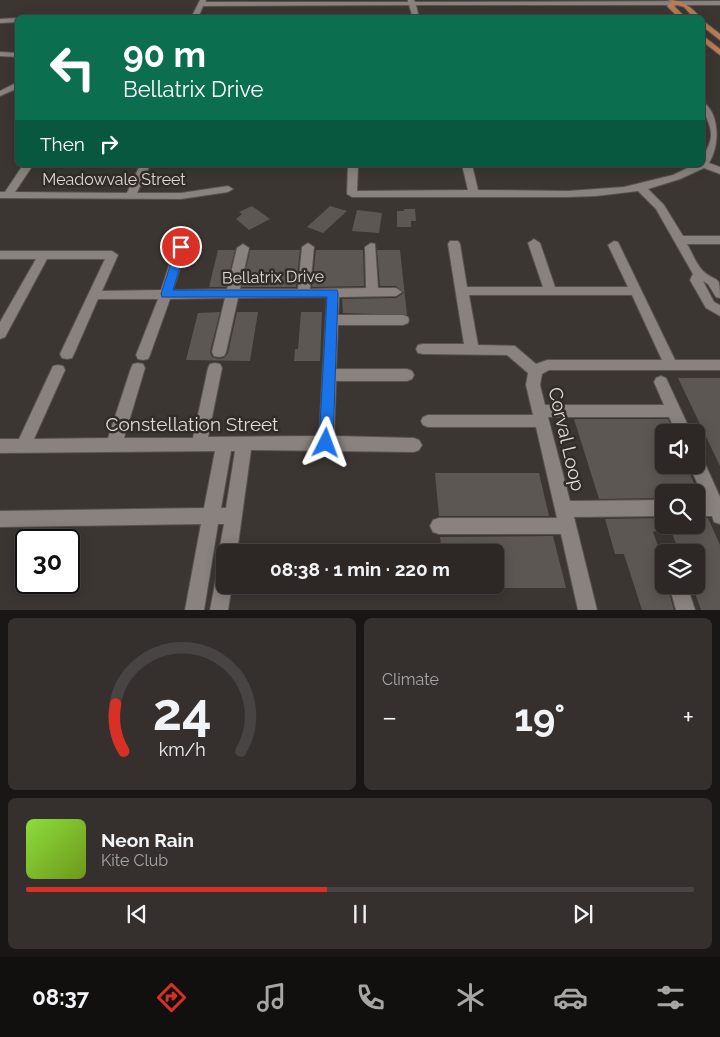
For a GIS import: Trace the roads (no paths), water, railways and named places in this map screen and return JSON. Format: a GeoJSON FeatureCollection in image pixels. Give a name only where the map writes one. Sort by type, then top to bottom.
{"type":"FeatureCollection","features":[{"type":"Feature","properties":{"kind":"main road"},"geometry":{"type":"LineString","coordinates":[[680,15],[670,6],[673,1],[686,6],[695,15]]}},
{"type":"Feature","properties":{"kind":"main road"},"geometry":{"type":"LineString","coordinates":[[705,25],[720,38]]}},
{"type":"Feature","properties":{"kind":"main road"},"geometry":{"type":"LineString","coordinates":[[705,39],[720,53]]}},
{"type":"Feature","properties":{"kind":"street"},"geometry":{"type":"LineString","coordinates":[[196,15],[202,2],[673,1],[720,3]]}},
{"type":"Feature","properties":{"kind":"street"},"geometry":{"type":"LineString","coordinates":[[412,2],[415,15]]}},
{"type":"Feature","properties":{"kind":"street"},"geometry":{"type":"LineString","coordinates":[[0,21],[15,20]]}},
{"type":"Feature","properties":{"kind":"street"},"geometry":{"type":"LineString","coordinates":[[0,54],[15,55]]}},
{"type":"Feature","properties":{"kind":"street"},"geometry":{"type":"LineString","coordinates":[[0,94],[15,86]]}},
{"type":"Feature","properties":{"kind":"street"},"geometry":{"type":"LineString","coordinates":[[705,107],[716,124],[718,137],[712,154],[705,162]]}},
{"type":"Feature","properties":{"kind":"street"},"geometry":{"type":"LineString","coordinates":[[705,165],[720,171]]}},
{"type":"Feature","properties":{"kind":"street"},"geometry":{"type":"LineString","coordinates":[[4,195],[26,167]]}},
{"type":"Feature","properties":{"kind":"street"},"geometry":{"type":"LineString","coordinates":[[131,195],[144,167]]}},
{"type":"Feature","properties":{"kind":"street"},"geometry":{"type":"LineString","coordinates":[[353,167],[352,194],[572,194],[640,187],[665,181],[688,173],[698,167]]}},
{"type":"Feature","properties":{"kind":"street"},"geometry":{"type":"LineString","coordinates":[[468,167],[474,193]]}},
{"type":"Feature","properties":{"kind":"street"},"geometry":{"type":"LineString","coordinates":[[640,187],[660,208],[699,274],[712,281],[720,294],[704,295]]}},
{"type":"Feature","properties":{"kind":"street","name":"Meadowvale Street"},"geometry":{"type":"LineString","coordinates":[[4,195],[181,196],[228,189]]}},
{"type":"Feature","properties":{"kind":"street"},"geometry":{"type":"LineString","coordinates":[[679,240],[720,240]]}},
{"type":"Feature","properties":{"kind":"street"},"geometry":{"type":"LineString","coordinates":[[534,243],[550,292]]}},
{"type":"Feature","properties":{"kind":"street"},"geometry":{"type":"LineString","coordinates":[[454,244],[472,350]]}},
{"type":"Feature","properties":{"kind":"street"},"geometry":{"type":"LineString","coordinates":[[614,245],[671,365]]}},
{"type":"Feature","properties":{"kind":"street"},"geometry":{"type":"LineString","coordinates":[[114,445],[140,362],[166,294],[181,247]]}},
{"type":"Feature","properties":{"kind":"street"},"geometry":{"type":"LineString","coordinates":[[304,293],[308,247]]}},
{"type":"Feature","properties":{"kind":"street"},"geometry":{"type":"LineString","coordinates":[[372,247],[372,292]]}},
{"type":"Feature","properties":{"kind":"street"},"geometry":{"type":"LineString","coordinates":[[219,352],[243,248]]}},
{"type":"Feature","properties":{"kind":"street"},"geometry":{"type":"LineString","coordinates":[[0,255],[112,255],[67,354]]}},
{"type":"Feature","properties":{"kind":"street"},"geometry":{"type":"LineString","coordinates":[[0,334],[44,256]]}},
{"type":"Feature","properties":{"kind":"street"},"geometry":{"type":"LineString","coordinates":[[699,274],[696,280],[704,295],[710,305],[720,311]]}},
{"type":"Feature","properties":{"kind":"street","name":"Bellatrix Drive"},"geometry":{"type":"LineString","coordinates":[[94,295],[396,292]]}},
{"type":"Feature","properties":{"kind":"street"},"geometry":{"type":"LineString","coordinates":[[462,292],[637,292]]}},
{"type":"Feature","properties":{"kind":"street"},"geometry":{"type":"LineString","coordinates":[[326,443],[333,293]]}},
{"type":"Feature","properties":{"kind":"street"},"geometry":{"type":"LineString","coordinates":[[332,320],[403,320]]}},
{"type":"Feature","properties":{"kind":"street"},"geometry":{"type":"LineString","coordinates":[[423,349],[510,350],[535,370]]}},
{"type":"Feature","properties":{"kind":"street","name":"Corval Loop"},"geometry":{"type":"LineString","coordinates":[[588,610],[533,385],[535,370],[546,365],[720,366]]}},
{"type":"Feature","properties":{"kind":"street"},"geometry":{"type":"LineString","coordinates":[[199,444],[216,368]]}},
{"type":"Feature","properties":{"kind":"street"},"geometry":{"type":"LineString","coordinates":[[24,446],[58,370]]}},
{"type":"Feature","properties":{"kind":"street"},"geometry":{"type":"LineString","coordinates":[[329,375],[407,375]]}},
{"type":"Feature","properties":{"kind":"street"},"geometry":{"type":"LineString","coordinates":[[661,382],[680,424]]}},
{"type":"Feature","properties":{"kind":"street"},"geometry":{"type":"LineString","coordinates":[[428,421],[674,411]]}},
{"type":"Feature","properties":{"kind":"street","name":"Constellation Street"},"geometry":{"type":"LineString","coordinates":[[0,446],[326,443],[414,445]]}},
{"type":"Feature","properties":{"kind":"street"},"geometry":{"type":"LineString","coordinates":[[194,610],[224,444]]}},
{"type":"Feature","properties":{"kind":"street"},"geometry":{"type":"LineString","coordinates":[[229,544],[244,444]]}},
{"type":"Feature","properties":{"kind":"street"},"geometry":{"type":"LineString","coordinates":[[701,474],[718,512]]}},
{"type":"Feature","properties":{"kind":"street"},"geometry":{"type":"LineString","coordinates":[[563,509],[655,508]]}},
{"type":"Feature","properties":{"kind":"street"},"geometry":{"type":"LineString","coordinates":[[705,510],[718,512]]}},
{"type":"Feature","properties":{"kind":"street"},"geometry":{"type":"LineString","coordinates":[[0,519],[233,516]]}},
{"type":"Feature","properties":{"kind":"street"},"geometry":{"type":"LineString","coordinates":[[439,526],[567,526]]}},
{"type":"Feature","properties":{"kind":"street"},"geometry":{"type":"LineString","coordinates":[[219,610],[221,594]]}},
{"type":"Feature","properties":{"kind":"street"},"geometry":{"type":"LineString","coordinates":[[681,594],[686,610]]}}]}
